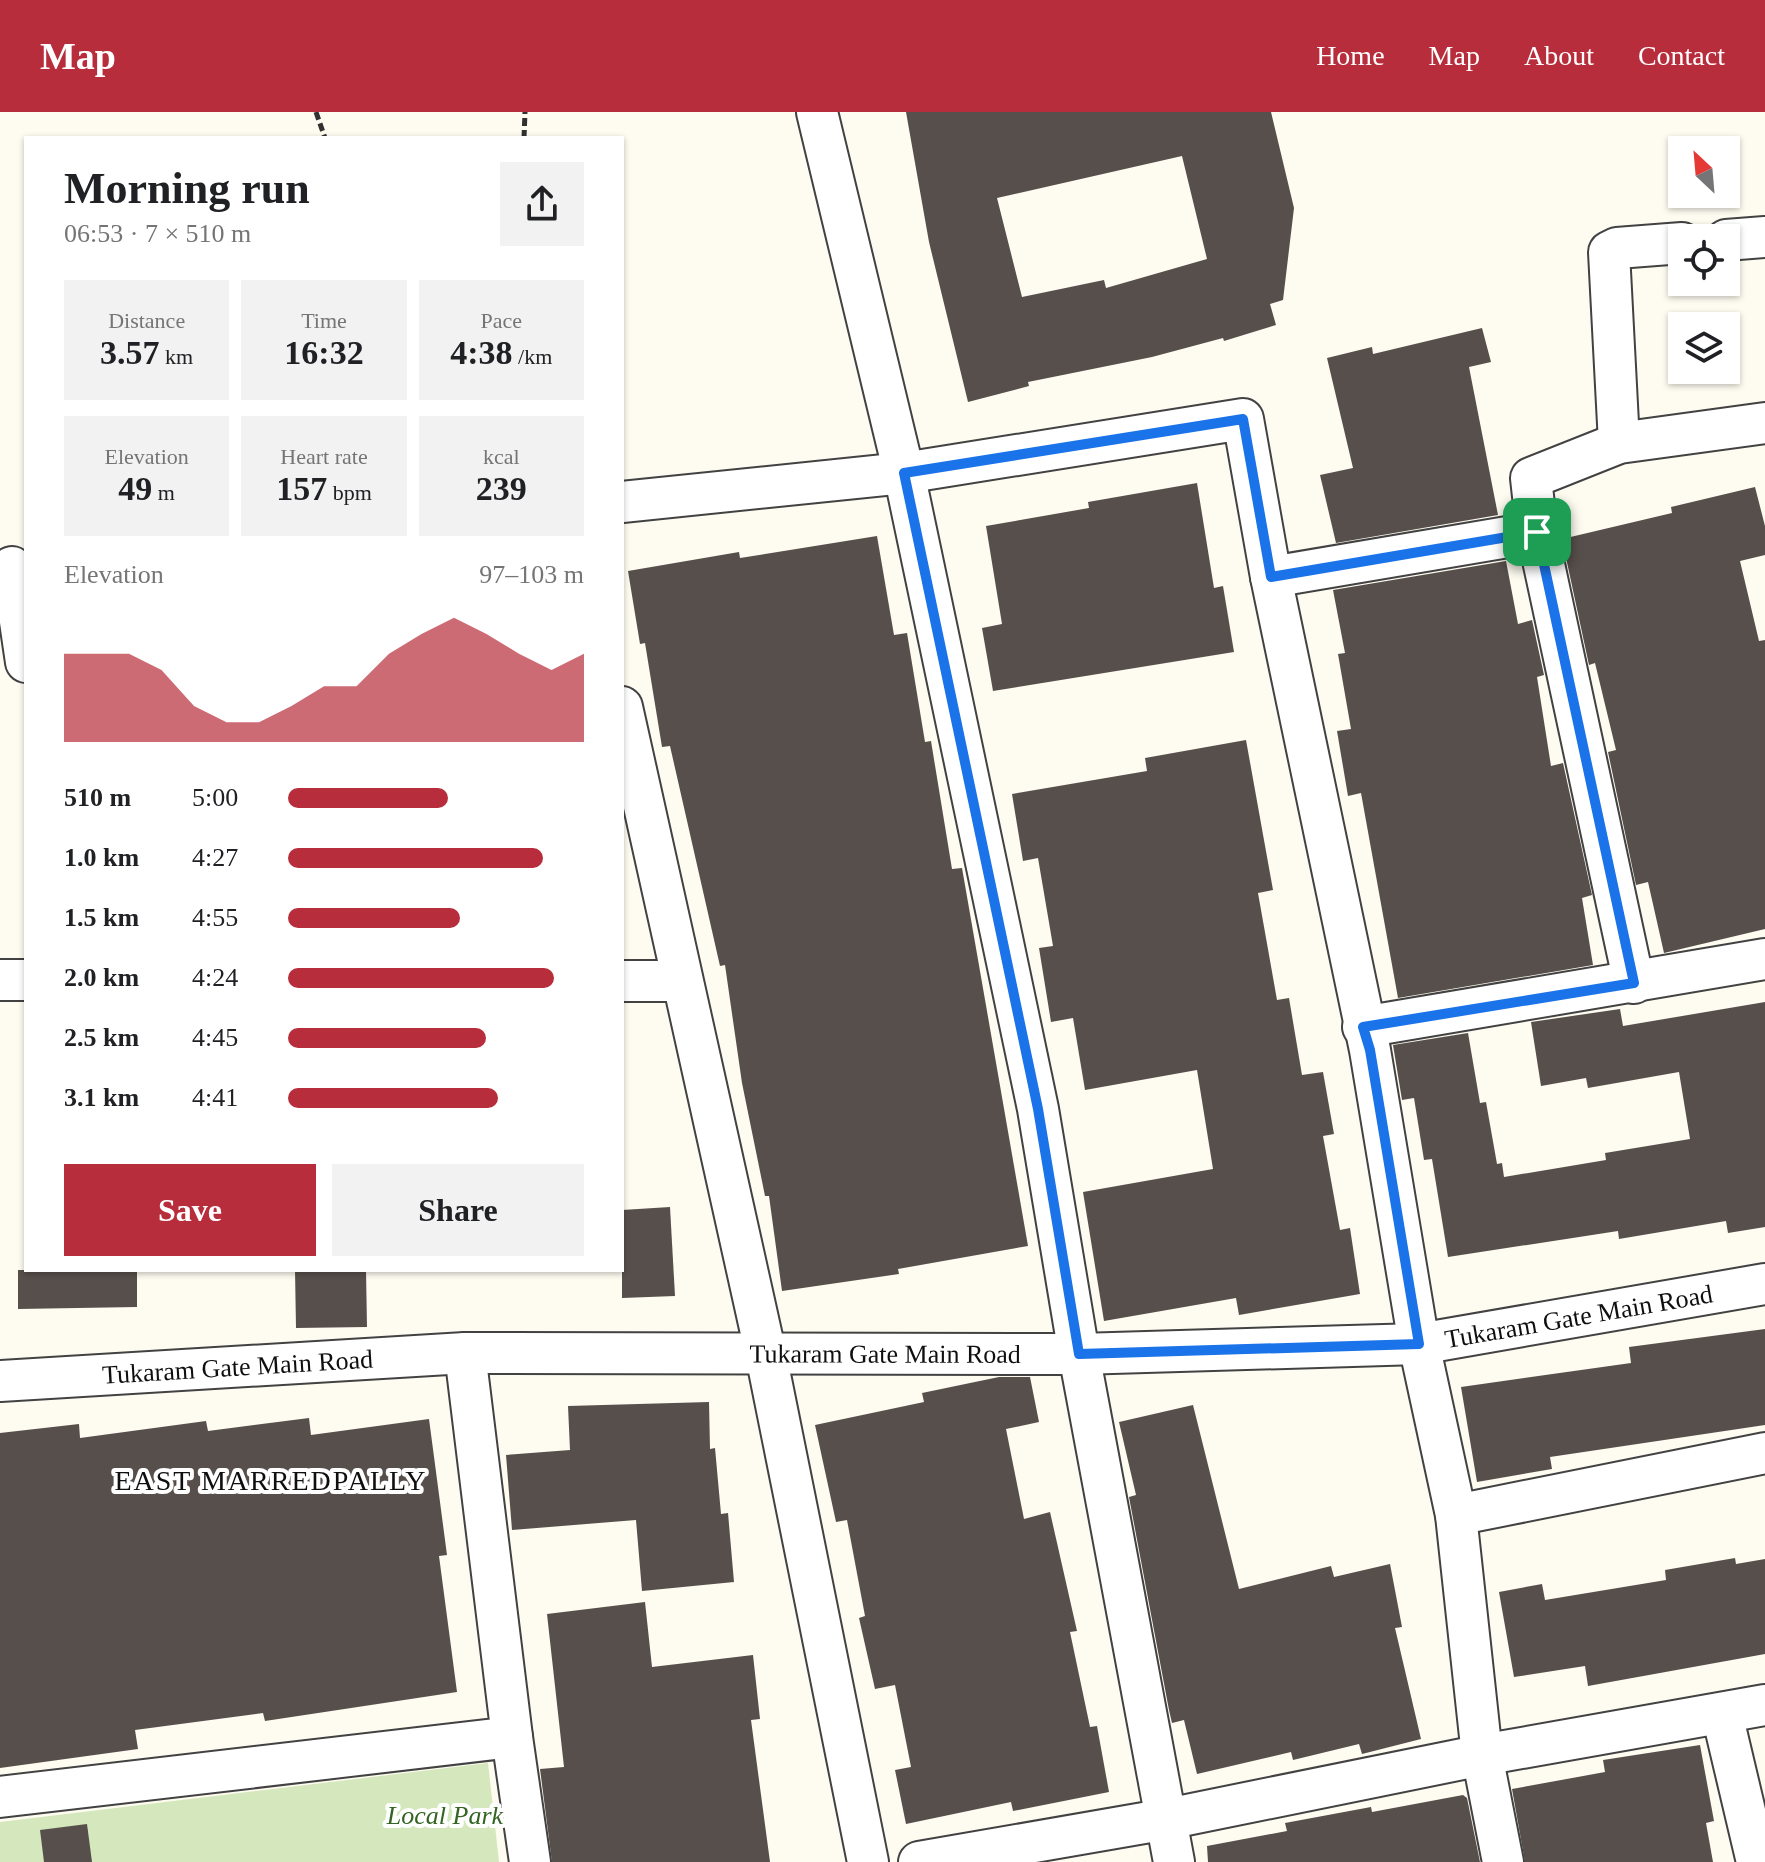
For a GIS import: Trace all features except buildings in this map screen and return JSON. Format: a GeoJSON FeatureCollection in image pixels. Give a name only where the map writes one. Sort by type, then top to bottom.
{"type":"FeatureCollection","features":[{"type":"Feature","properties":{"kind":"street"},"geometry":{"type":"LineString","coordinates":[[817,112],[904,473],[1038,1109],[1079,1354],[1174,1862]]}},
{"type":"Feature","properties":{"kind":"street"},"geometry":{"type":"LineString","coordinates":[[1740,239],[1765,237]]}},
{"type":"Feature","properties":{"kind":"street"},"geometry":{"type":"LineString","coordinates":[[1619,443],[1609,252],[1617,248],[1668,244]]}},
{"type":"Feature","properties":{"kind":"street"},"geometry":{"type":"LineString","coordinates":[[624,502],[904,473],[1243,419],[1271,577],[1370,1050],[1419,1344],[1456,1515],[1482,1755],[1503,1862]]}},
{"type":"Feature","properties":{"kind":"street"},"geometry":{"type":"LineString","coordinates":[[1634,983],[1537,532],[1531,478],[1619,443],[1765,423]]}},
{"type":"Feature","properties":{"kind":"street"},"geometry":{"type":"LineString","coordinates":[[1271,577],[1537,532]]}},
{"type":"Feature","properties":{"kind":"street"},"geometry":{"type":"LineString","coordinates":[[13,567],[24,647]]}},
{"type":"Feature","properties":{"kind":"street"},"geometry":{"type":"LineString","coordinates":[[624,726],[635,828],[682,981],[766,1355],[868,1862]]}},
{"type":"Feature","properties":{"kind":"street"},"geometry":{"type":"LineString","coordinates":[[1363,1027],[1765,959]]}},
{"type":"Feature","properties":{"kind":"street"},"geometry":{"type":"LineString","coordinates":[[0,980],[24,980]]}},
{"type":"Feature","properties":{"kind":"street"},"geometry":{"type":"LineString","coordinates":[[624,981],[682,981]]}},
{"type":"Feature","properties":{"kind":"street","name":"Tukaram Gate Main Road"},"geometry":{"type":"LineString","coordinates":[[0,1381],[465,1353],[1079,1354],[1419,1344],[1765,1284]]}},
{"type":"Feature","properties":{"kind":"street"},"geometry":{"type":"LineString","coordinates":[[465,1353],[530,1862]]}},
{"type":"Feature","properties":{"kind":"street"},"geometry":{"type":"LineString","coordinates":[[1456,1515],[1765,1453]]}},
{"type":"Feature","properties":{"kind":"street"},"geometry":{"type":"LineString","coordinates":[[919,1862],[1167,1819],[1482,1755],[1765,1705]]}},
{"type":"Feature","properties":{"kind":"street"},"geometry":{"type":"LineString","coordinates":[[1722,1714],[1757,1862]]}},
{"type":"Feature","properties":{"kind":"street"},"geometry":{"type":"LineString","coordinates":[[0,1797],[512,1737]]}},
{"type":"Feature","properties":{"kind":"path"},"geometry":{"type":"LineString","coordinates":[[316,112],[324,136]]}},
{"type":"Feature","properties":{"kind":"path"},"geometry":{"type":"LineString","coordinates":[[524,136],[525,112]]}},
{"type":"Feature","properties":{"kind":"green space","name":"Local Park"},"geometry":{"type":"Polygon","coordinates":[[[488,1763],[499,1862],[0,1862],[0,1822],[488,1763]]]}},
{"type":"Feature","properties":{"kind":"district","name":"EAST MARREDPALLY"},"geometry":{"type":"Point","coordinates":[271,1480]}},
{"type":"Feature","properties":{"kind":"route"},"geometry":{"type":"LineString","coordinates":[[1243,419],[1271,577],[1537,532],[1634,983],[1363,1027],[1370,1050],[1419,1344],[1079,1354],[1038,1109],[904,473],[1243,419]]}}]}
